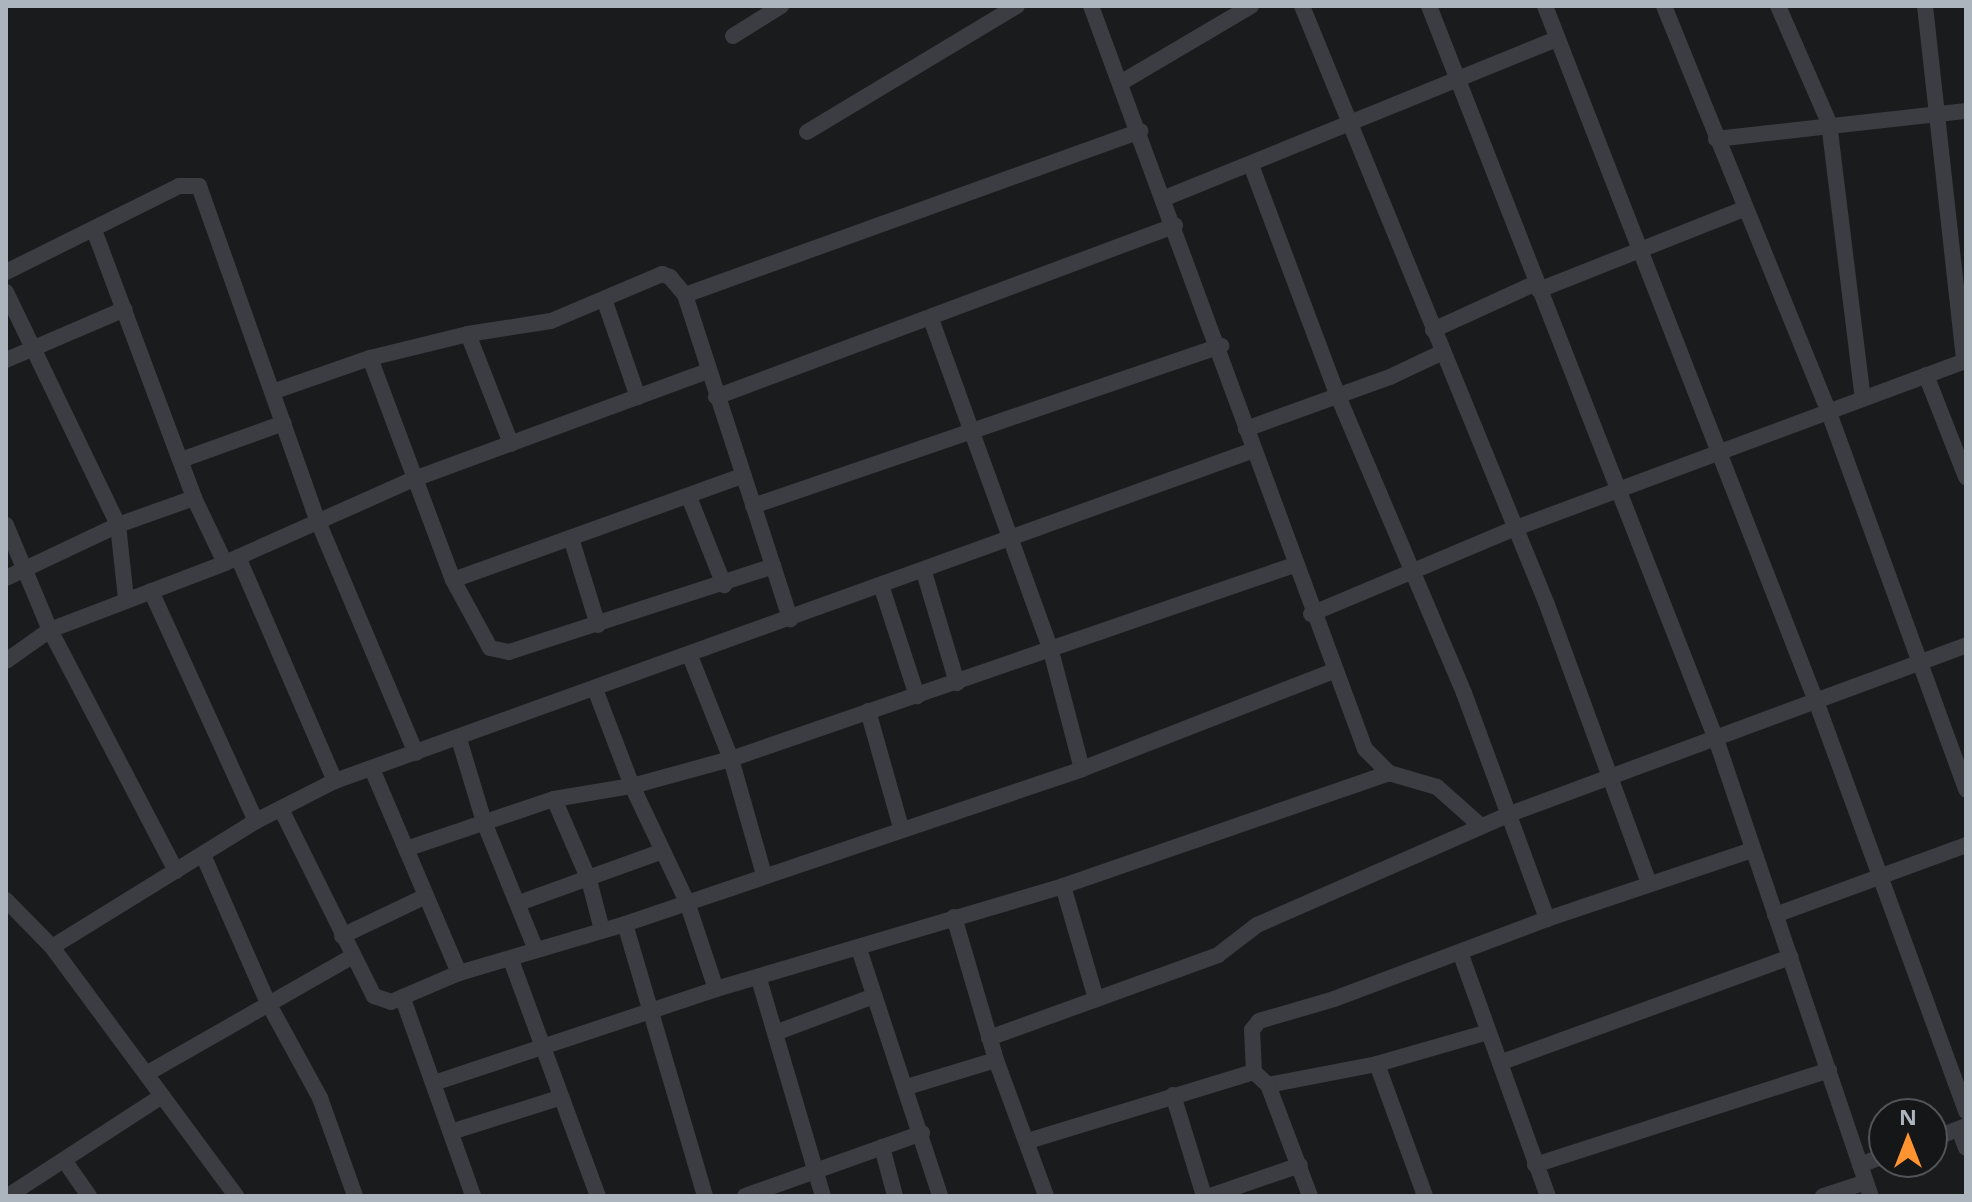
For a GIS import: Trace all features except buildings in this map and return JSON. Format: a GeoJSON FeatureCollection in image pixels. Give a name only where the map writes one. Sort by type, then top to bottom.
{"type":"FeatureCollection","features":[{"type":"Feature","properties":{"kind":"street"},"geometry":{"type":"LineString","coordinates":[[807,132],[1017,6]]}},
{"type":"Feature","properties":{"kind":"street"},"geometry":{"type":"LineString","coordinates":[[1091,6],[1221,346],[1246,429],[1311,614],[1365,749],[1389,773],[1437,787],[1481,826]]}},
{"type":"Feature","properties":{"kind":"street"},"geometry":{"type":"LineString","coordinates":[[1122,82],[1251,6]]}},
{"type":"Feature","properties":{"kind":"street"},"geometry":{"type":"LineString","coordinates":[[1302,6],[1354,125],[1433,330],[1516,528],[1611,774],[1649,883]]}},
{"type":"Feature","properties":{"kind":"street"},"geometry":{"type":"LineString","coordinates":[[1429,6],[1456,82],[1716,739],[1869,1189],[1823,1196]]}},
{"type":"Feature","properties":{"kind":"street"},"geometry":{"type":"LineString","coordinates":[[1545,6],[1716,454],[1816,701],[1879,876],[1934,1013],[1966,1111]]}},
{"type":"Feature","properties":{"kind":"street"},"geometry":{"type":"LineString","coordinates":[[1664,6],[1828,410],[1966,790]]}},
{"type":"Feature","properties":{"kind":"street"},"geometry":{"type":"LineString","coordinates":[[1778,6],[1829,123],[1863,398]]}},
{"type":"Feature","properties":{"kind":"street"},"geometry":{"type":"LineString","coordinates":[[1311,614],[1409,570],[1516,528],[1965,361],[1925,6]]}},
{"type":"Feature","properties":{"kind":"street"},"geometry":{"type":"LineString","coordinates":[[733,36],[777,7]]}},
{"type":"Feature","properties":{"kind":"street"},"geometry":{"type":"LineString","coordinates":[[1165,198],[1354,125],[1556,39]]}},
{"type":"Feature","properties":{"kind":"street"},"geometry":{"type":"LineString","coordinates":[[1716,139],[1829,123],[1966,111]]}},
{"type":"Feature","properties":{"kind":"street"},"geometry":{"type":"LineString","coordinates":[[685,295],[1140,131]]}},
{"type":"Feature","properties":{"kind":"street"},"geometry":{"type":"LineString","coordinates":[[1251,165],[1338,396],[1510,814],[1547,919]]}},
{"type":"Feature","properties":{"kind":"street"},"geometry":{"type":"LineString","coordinates":[[6,272],[179,186],[199,186],[275,391],[317,519],[416,753]]}},
{"type":"Feature","properties":{"kind":"street"},"geometry":{"type":"LineString","coordinates":[[1433,330],[1744,209]]}},
{"type":"Feature","properties":{"kind":"street"},"geometry":{"type":"LineString","coordinates":[[716,397],[931,319],[1175,225]]}},
{"type":"Feature","properties":{"kind":"street"},"geometry":{"type":"LineString","coordinates":[[94,230],[194,498],[231,560],[335,781]]}},
{"type":"Feature","properties":{"kind":"street"},"geometry":{"type":"LineString","coordinates":[[275,391],[370,358],[468,334],[551,321],[662,274],[677,282],[685,295],[790,619]]}},
{"type":"Feature","properties":{"kind":"street"},"geometry":{"type":"LineString","coordinates":[[6,292],[118,525],[126,599]]}},
{"type":"Feature","properties":{"kind":"street"},"geometry":{"type":"LineString","coordinates":[[604,299],[638,397]]}},
{"type":"Feature","properties":{"kind":"street"},"geometry":{"type":"LineString","coordinates":[[6,360],[125,309]]}},
{"type":"Feature","properties":{"kind":"street"},"geometry":{"type":"LineString","coordinates":[[931,319],[1051,651],[1082,769]]}},
{"type":"Feature","properties":{"kind":"street"},"geometry":{"type":"LineString","coordinates":[[468,334],[511,444]]}},
{"type":"Feature","properties":{"kind":"street"},"geometry":{"type":"LineString","coordinates":[[753,506],[1221,346]]}},
{"type":"Feature","properties":{"kind":"street"},"geometry":{"type":"LineString","coordinates":[[1246,429],[1338,396],[1443,352]]}},
{"type":"Feature","properties":{"kind":"street"},"geometry":{"type":"LineString","coordinates":[[370,358],[453,580],[484,640],[497,652],[598,625],[773,566]]}},
{"type":"Feature","properties":{"kind":"street"},"geometry":{"type":"LineString","coordinates":[[6,661],[50,630],[231,560],[317,519],[414,479],[708,371]]}},
{"type":"Feature","properties":{"kind":"street"},"geometry":{"type":"LineString","coordinates":[[1926,375],[1966,477]]}},
{"type":"Feature","properties":{"kind":"street"},"geometry":{"type":"LineString","coordinates":[[181,460],[284,423]]}},
{"type":"Feature","properties":{"kind":"street"},"geometry":{"type":"LineString","coordinates":[[52,947],[256,821],[335,781],[924,572],[1254,450]]}},
{"type":"Feature","properties":{"kind":"street"},"geometry":{"type":"LineString","coordinates":[[453,580],[742,476]]}},
{"type":"Feature","properties":{"kind":"street"},"geometry":{"type":"LineString","coordinates":[[689,497],[724,585]]}},
{"type":"Feature","properties":{"kind":"street"},"geometry":{"type":"LineString","coordinates":[[6,578],[118,525],[194,498]]}},
{"type":"Feature","properties":{"kind":"street"},"geometry":{"type":"LineString","coordinates":[[6,525],[50,630],[176,871]]}},
{"type":"Feature","properties":{"kind":"street"},"geometry":{"type":"LineString","coordinates":[[571,538],[598,625]]}},
{"type":"Feature","properties":{"kind":"street"},"geometry":{"type":"LineString","coordinates":[[406,849],[554,799],[632,786],[731,759],[1294,565]]}},
{"type":"Feature","properties":{"kind":"street"},"geometry":{"type":"LineString","coordinates":[[924,572],[957,683]]}},
{"type":"Feature","properties":{"kind":"street"},"geometry":{"type":"LineString","coordinates":[[881,585],[917,696]]}},
{"type":"Feature","properties":{"kind":"street"},"geometry":{"type":"LineString","coordinates":[[151,591],[256,821]]}},
{"type":"Feature","properties":{"kind":"street"},"geometry":{"type":"LineString","coordinates":[[989,1038],[1218,955],[1257,925],[1510,814],[1611,774],[1716,739],[1966,645]]}},
{"type":"Feature","properties":{"kind":"street"},"geometry":{"type":"LineString","coordinates":[[690,656],[731,759],[764,875]]}},
{"type":"Feature","properties":{"kind":"street"},"geometry":{"type":"LineString","coordinates":[[281,809],[374,996],[391,1002],[459,973],[625,924],[1082,769],[1334,671]]}},
{"type":"Feature","properties":{"kind":"street"},"geometry":{"type":"LineString","coordinates":[[595,689],[632,786],[687,902],[716,989]]}},
{"type":"Feature","properties":{"kind":"street"},"geometry":{"type":"LineString","coordinates":[[868,711],[901,828]]}},
{"type":"Feature","properties":{"kind":"street"},"geometry":{"type":"LineString","coordinates":[[459,739],[484,822],[536,950]]}},
{"type":"Feature","properties":{"kind":"street"},"geometry":{"type":"LineString","coordinates":[[372,769],[459,973]]}},
{"type":"Feature","properties":{"kind":"street"},"geometry":{"type":"LineString","coordinates":[[437,1082],[716,989],[759,979],[1063,886],[1389,773]]}},
{"type":"Feature","properties":{"kind":"street"},"geometry":{"type":"LineString","coordinates":[[554,799],[589,880],[602,930]]}},
{"type":"Feature","properties":{"kind":"street"},"geometry":{"type":"LineString","coordinates":[[1775,915],[1966,845]]}},
{"type":"Feature","properties":{"kind":"street"},"geometry":{"type":"LineString","coordinates":[[1310,1196],[1268,1085],[1254,1072],[1252,1030],[1259,1021],[1649,883],[1752,850]]}},
{"type":"Feature","properties":{"kind":"street"},"geometry":{"type":"LineString","coordinates":[[519,903],[663,851]]}},
{"type":"Feature","properties":{"kind":"street"},"geometry":{"type":"LineString","coordinates":[[203,855],[267,1001],[320,1098],[355,1196]]}},
{"type":"Feature","properties":{"kind":"street"},"geometry":{"type":"LineString","coordinates":[[1063,886],[1096,999]]}},
{"type":"Feature","properties":{"kind":"street"},"geometry":{"type":"LineString","coordinates":[[342,936],[426,896]]}},
{"type":"Feature","properties":{"kind":"street"},"geometry":{"type":"LineString","coordinates":[[6,900],[52,947],[236,1196]]}},
{"type":"Feature","properties":{"kind":"street"},"geometry":{"type":"LineString","coordinates":[[954,917],[996,1060],[1046,1196]]}},
{"type":"Feature","properties":{"kind":"street"},"geometry":{"type":"LineString","coordinates":[[625,924],[647,1013],[705,1196]]}},
{"type":"Feature","properties":{"kind":"street"},"geometry":{"type":"LineString","coordinates":[[859,949],[907,1087],[940,1196]]}},
{"type":"Feature","properties":{"kind":"street"},"geometry":{"type":"LineString","coordinates":[[1460,952],[1548,1196]]}},
{"type":"Feature","properties":{"kind":"street"},"geometry":{"type":"LineString","coordinates":[[146,1074],[267,1001],[353,956]]}},
{"type":"Feature","properties":{"kind":"street"},"geometry":{"type":"LineString","coordinates":[[1502,1062],[1790,957]]}},
{"type":"Feature","properties":{"kind":"street"},"geometry":{"type":"LineString","coordinates":[[511,960],[598,1196]]}},
{"type":"Feature","properties":{"kind":"street"},"geometry":{"type":"LineString","coordinates":[[759,979],[823,1196]]}},
{"type":"Feature","properties":{"kind":"street"},"geometry":{"type":"LineString","coordinates":[[775,1033],[874,996]]}},
{"type":"Feature","properties":{"kind":"street"},"geometry":{"type":"LineString","coordinates":[[403,999],[437,1082],[473,1196]]}},
{"type":"Feature","properties":{"kind":"street"},"geometry":{"type":"LineString","coordinates":[[1268,1085],[1377,1064],[1488,1032]]}},
{"type":"Feature","properties":{"kind":"street"},"geometry":{"type":"LineString","coordinates":[[907,1087],[996,1060]]}},
{"type":"Feature","properties":{"kind":"street"},"geometry":{"type":"LineString","coordinates":[[1377,1064],[1425,1196]]}},
{"type":"Feature","properties":{"kind":"street"},"geometry":{"type":"LineString","coordinates":[[1535,1165],[1829,1070]]}},
{"type":"Feature","properties":{"kind":"street"},"geometry":{"type":"LineString","coordinates":[[1028,1141],[1254,1072]]}},
{"type":"Feature","properties":{"kind":"street"},"geometry":{"type":"LineString","coordinates":[[1173,1095],[1207,1196],[1300,1165]]}},
{"type":"Feature","properties":{"kind":"street"},"geometry":{"type":"LineString","coordinates":[[8,1196],[162,1096]]}},
{"type":"Feature","properties":{"kind":"street"},"geometry":{"type":"LineString","coordinates":[[451,1132],[562,1097]]}},
{"type":"Feature","properties":{"kind":"street"},"geometry":{"type":"LineString","coordinates":[[1962,1128],[1966,1148]]}},
{"type":"Feature","properties":{"kind":"street"},"geometry":{"type":"LineString","coordinates":[[754,1194],[817,1168],[922,1133]]}},
{"type":"Feature","properties":{"kind":"street"},"geometry":{"type":"LineString","coordinates":[[882,1147],[895,1196]]}},
{"type":"Feature","properties":{"kind":"street"},"geometry":{"type":"LineString","coordinates":[[64,1160],[89,1196]]}},
{"type":"Feature","properties":{"kind":"street"},"geometry":{"type":"LineString","coordinates":[[1860,1165],[1868,1162]]}}]}
